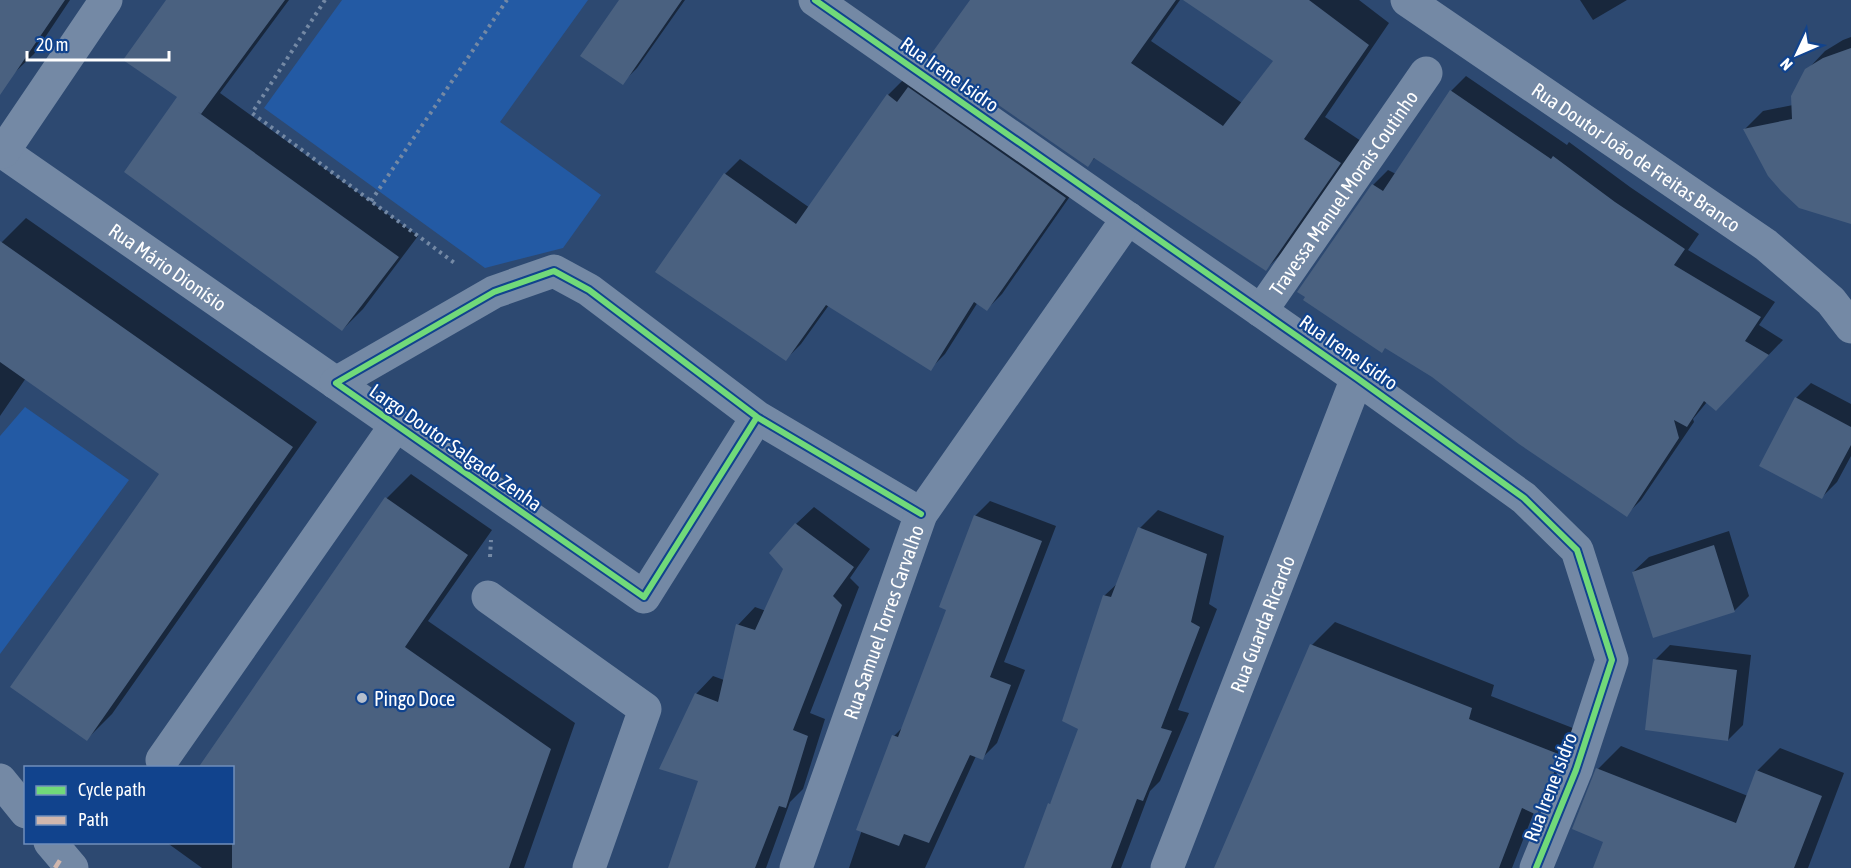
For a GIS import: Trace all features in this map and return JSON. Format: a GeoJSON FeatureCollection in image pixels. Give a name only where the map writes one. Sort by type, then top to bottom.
{"type":"FeatureCollection","features":[{"type":"Feature","properties":{"kind":"street"},"geometry":{"type":"LineString","coordinates":[[1,152],[106,0]]}},
{"type":"Feature","properties":{"kind":"street","name":"Rua Irene Isidro"},"geometry":{"type":"LineString","coordinates":[[815,0],[1358,378],[1524,498],[1577,550],[1612,660],[1576,771],[1536,868]]}},
{"type":"Feature","properties":{"kind":"street","name":"Rua Doutor João de Freitas Branco"},"geometry":{"type":"LineString","coordinates":[[1407,0],[1766,245],[1831,301],[1851,327]]}},
{"type":"Feature","properties":{"kind":"street","name":"Travessa Manuel Morais Coutinho"},"geometry":{"type":"LineString","coordinates":[[1260,311],[1426,73]]}},
{"type":"Feature","properties":{"kind":"street","name":"Rua Mário Dionísio"},"geometry":{"type":"LineString","coordinates":[[1,152],[336,383]]}},
{"type":"Feature","properties":{"kind":"street","name":"Rua Samuel Torres Carvalho"},"geometry":{"type":"LineString","coordinates":[[796,868],[921,514],[1128,218]]}},
{"type":"Feature","properties":{"kind":"street","name":"Largo Doutor Salgado Zenha"},"geometry":{"type":"LineString","coordinates":[[757,417],[644,597],[336,383],[494,292],[554,271],[589,290],[757,417],[921,514]]}},
{"type":"Feature","properties":{"kind":"street","name":"Rua Guarda Ricardo"},"geometry":{"type":"LineString","coordinates":[[1167,868],[1358,378]]}},
{"type":"Feature","properties":{"kind":"street","name":"Largo Doutor Salgado Zenha"},"geometry":{"type":"LineString","coordinates":[[162,760],[396,425]]}},
{"type":"Feature","properties":{"kind":"street"},"geometry":{"type":"LineString","coordinates":[[488,597],[645,709],[589,868]]}},
{"type":"Feature","properties":{"kind":"street"},"geometry":{"type":"LineString","coordinates":[[0,780],[24,810]]}},
{"type":"Feature","properties":{"kind":"street"},"geometry":{"type":"LineString","coordinates":[[51,844],[72,868]]}},
{"type":"Feature","properties":{"kind":"path"},"geometry":{"type":"LineString","coordinates":[[325,0],[252,113],[494,292]]}},
{"type":"Feature","properties":{"kind":"path"},"geometry":{"type":"LineString","coordinates":[[371,201],[507,0]]}},
{"type":"Feature","properties":{"kind":"shaded area"},"geometry":{"type":"Polygon","coordinates":[[[342,0],[588,0],[500,122],[601,195],[563,248],[485,268],[264,108],[342,0]]]}},
{"type":"Feature","properties":{"kind":"shaded area"},"geometry":{"type":"Polygon","coordinates":[[[25,407],[129,480],[0,654],[0,436],[25,407]]]}},
{"type":"Feature","properties":{"kind":"building"},"geometry":{"type":"Polygon","coordinates":[[[0,0],[65,0],[0,95],[0,0]]]}},
{"type":"Feature","properties":{"kind":"building"},"geometry":{"type":"Polygon","coordinates":[[[166,0],[285,0],[201,114],[198,112],[399,257],[342,331],[124,172],[177,97],[123,60],[166,0]]]}},
{"type":"Feature","properties":{"kind":"building"},"geometry":{"type":"Polygon","coordinates":[[[619,0],[682,0],[623,85],[580,56],[619,0]]]}},
{"type":"Feature","properties":{"kind":"building"},"geometry":{"type":"Polygon","coordinates":[[[970,0],[1176,0],[1131,63],[1223,126],[1273,61],[1183,0],[1309,0],[1369,45],[1304,139],[1341,163],[1266,271],[1094,158],[1088,167],[929,57],[970,0]]]}},
{"type":"Feature","properties":{"kind":"building"},"geometry":{"type":"Polygon","coordinates":[[[1851,48],[1851,224],[1799,208],[1768,176],[1743,129],[1792,119],[1791,96],[1805,69],[1823,58],[1851,48]]]}},
{"type":"Feature","properties":{"kind":"building"},"geometry":{"type":"Polygon","coordinates":[[[908,87],[1066,198],[987,311],[974,302],[931,371],[826,305],[786,361],[655,272],[724,173],[796,224],[887,94],[897,102],[908,87]]]}},
{"type":"Feature","properties":{"kind":"building"},"geometry":{"type":"Polygon","coordinates":[[[1450,90],[1551,159],[1553,156],[1615,202],[1685,249],[1674,265],[1761,317],[1745,341],[1769,355],[1716,411],[1704,401],[1687,427],[1674,420],[1679,438],[1627,517],[1519,444],[1432,377],[1385,348],[1382,353],[1303,300],[1305,297],[1297,292],[1372,184],[1383,191],[1450,90]]]}},
{"type":"Feature","properties":{"kind":"building"},"geometry":{"type":"Polygon","coordinates":[[[0,241],[293,447],[87,741],[10,687],[159,474],[0,362],[0,241]]]}},
{"type":"Feature","properties":{"kind":"building"},"geometry":{"type":"Polygon","coordinates":[[[1795,397],[1851,427],[1851,445],[1822,499],[1759,466],[1795,397]]]}},
{"type":"Feature","properties":{"kind":"building","name":"Pingo Doce"},"geometry":{"type":"Polygon","coordinates":[[[385,497],[468,555],[405,647],[551,749],[509,868],[232,868],[234,766],[199,766],[385,497]]]}},
{"type":"Feature","properties":{"kind":"building"},"geometry":{"type":"Polygon","coordinates":[[[974,515],[1042,541],[990,677],[1011,685],[983,760],[970,755],[929,843],[904,834],[899,846],[856,830],[892,735],[898,737],[946,610],[939,607],[974,515]]]}},
{"type":"Feature","properties":{"kind":"building"},"geometry":{"type":"Polygon","coordinates":[[[795,523],[854,567],[833,596],[842,605],[793,730],[808,736],[786,808],[779,806],[755,868],[668,868],[698,781],[659,769],[695,693],[718,702],[736,624],[755,630],[783,569],[769,553],[795,523]]]}},
{"type":"Feature","properties":{"kind":"building"},"geometry":{"type":"Polygon","coordinates":[[[1138,527],[1207,554],[1191,622],[1200,627],[1161,728],[1172,731],[1143,801],[1137,799],[1111,868],[1024,868],[1078,729],[1062,721],[1103,595],[1111,597],[1138,527]]]}},
{"type":"Feature","properties":{"kind":"building"},"geometry":{"type":"Polygon","coordinates":[[[1714,545],[1735,612],[1653,638],[1632,572],[1714,545]]]}},
{"type":"Feature","properties":{"kind":"building"},"geometry":{"type":"Polygon","coordinates":[[[1310,644],[1472,708],[1469,719],[1561,755],[1537,815],[1522,808],[1499,868],[1214,868],[1310,644]]]}},
{"type":"Feature","properties":{"kind":"building"},"geometry":{"type":"Polygon","coordinates":[[[1653,659],[1737,670],[1728,741],[1645,730],[1653,659]]]}},
{"type":"Feature","properties":{"kind":"building"},"geometry":{"type":"Polygon","coordinates":[[[1596,768],[1736,823],[1756,770],[1822,796],[1794,868],[1593,868],[1603,842],[1572,829],[1596,768]]]}},
{"type":"Feature","properties":{"kind":"marked path"},"geometry":{"type":"LineString","coordinates":[[55,868],[62,857]]}},
{"type":"Feature","properties":{"kind":"cycle path"},"geometry":{"type":"LineString","coordinates":[[815,0],[1357,378],[1524,498],[1577,550],[1612,660],[1576,770],[1536,868]]}},
{"type":"Feature","properties":{"kind":"cycle path"},"geometry":{"type":"LineString","coordinates":[[757,417],[644,597],[336,383],[494,292],[554,271],[589,290],[757,417],[921,514]]}},
{"type":"Feature","properties":{"kind":"place","name":"Pingo Doce"},"geometry":{"type":"Point","coordinates":[362,698]}}]}
